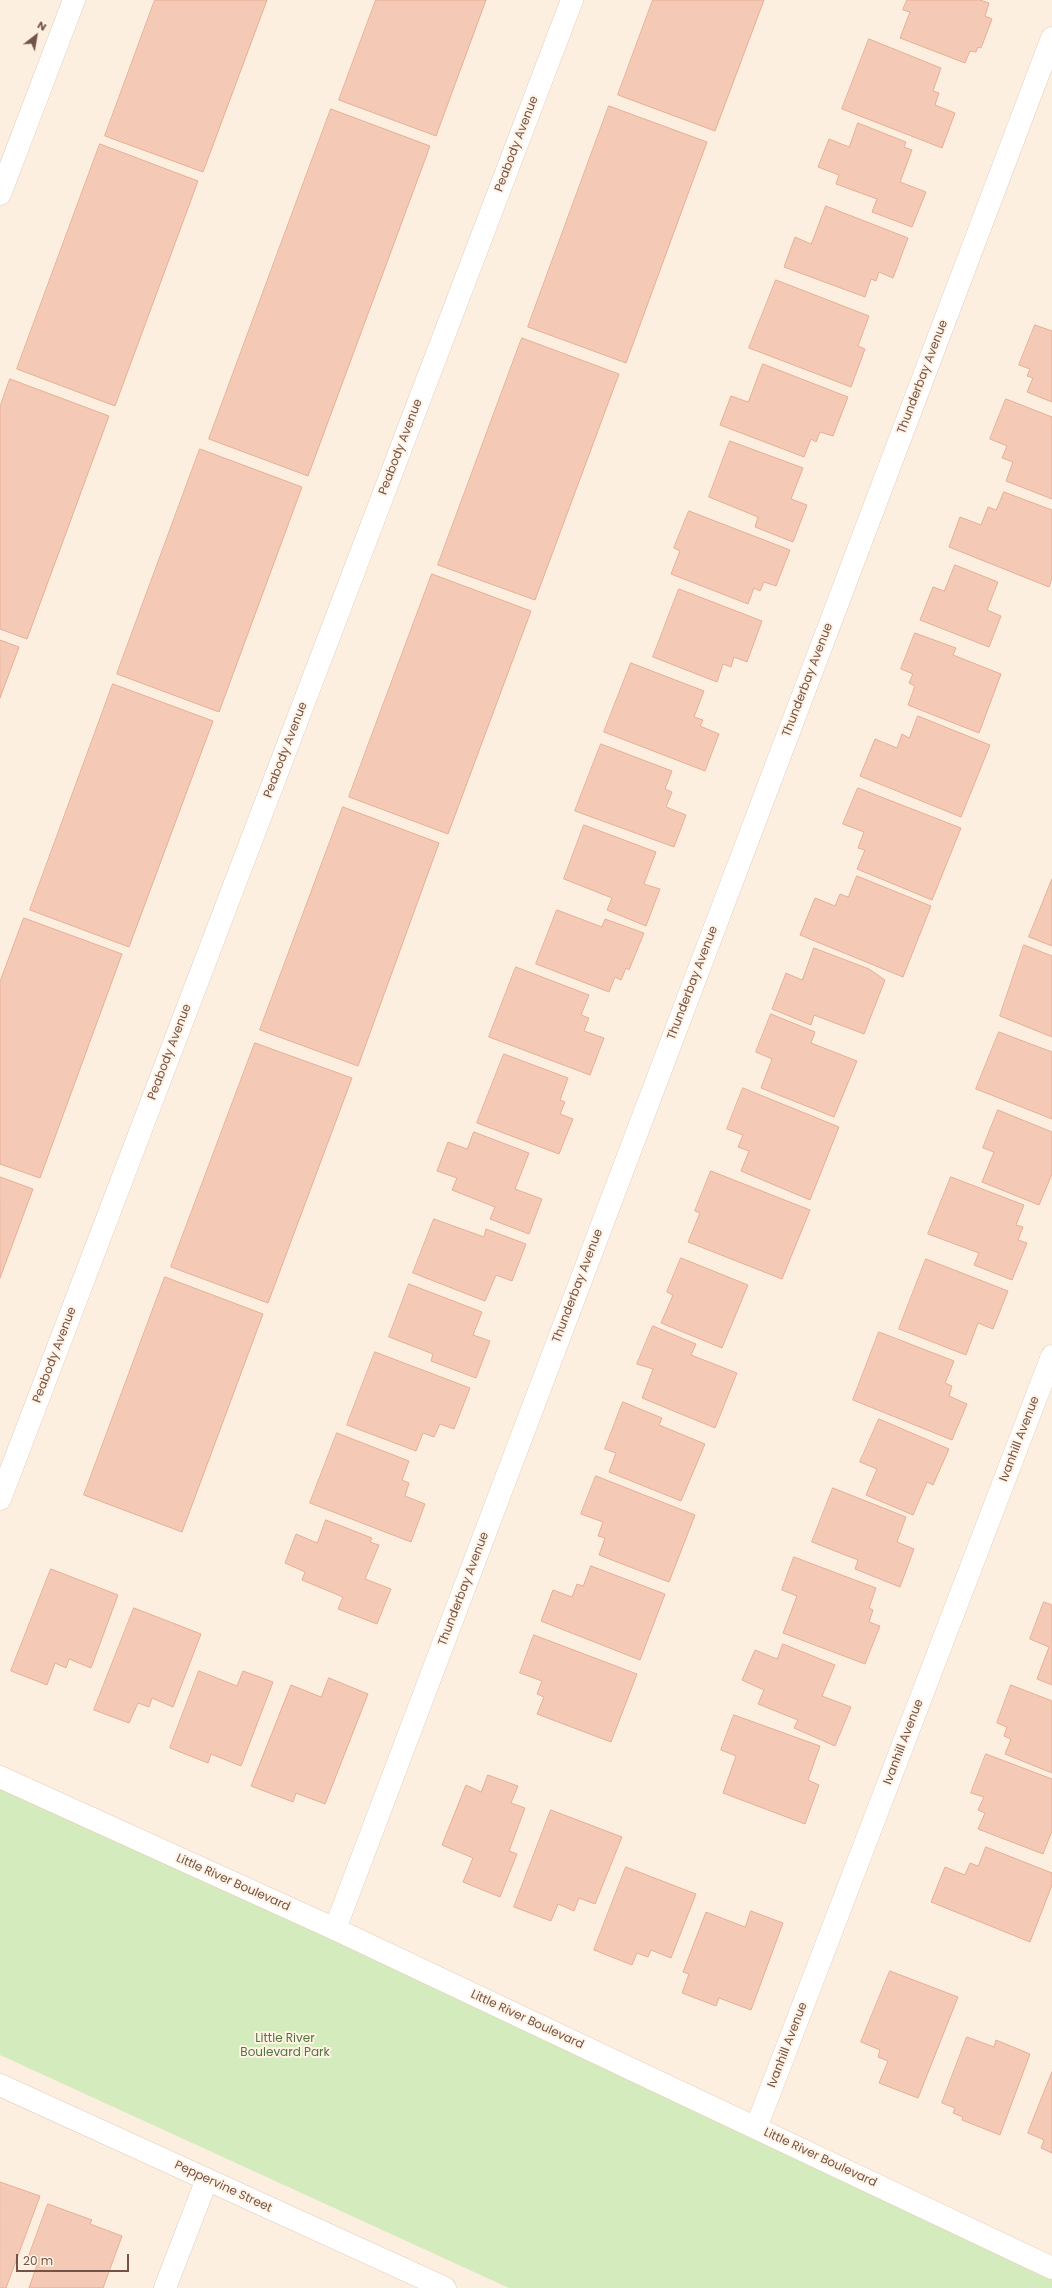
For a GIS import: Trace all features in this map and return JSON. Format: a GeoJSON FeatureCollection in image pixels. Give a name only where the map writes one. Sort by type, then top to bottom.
{"type":"FeatureCollection","features":[{"type":"Feature","properties":{"kind":"street"},"geometry":{"type":"LineString","coordinates":[[0,194],[74,0]]}},
{"type":"Feature","properties":{"kind":"street","name":"Peabody Avenue"},"geometry":{"type":"LineString","coordinates":[[0,1499],[572,0]]}},
{"type":"Feature","properties":{"kind":"street","name":"Thunderbay Avenue"},"geometry":{"type":"LineString","coordinates":[[335,1929],[1052,38]]}},
{"type":"Feature","properties":{"kind":"street","name":"Ivanhill Avenue"},"geometry":{"type":"LineString","coordinates":[[756,2128],[1052,1356]]}},
{"type":"Feature","properties":{"kind":"street","name":"Little River Boulevard"},"geometry":{"type":"LineString","coordinates":[[0,1777],[335,1929],[1052,2268]]}},
{"type":"Feature","properties":{"kind":"street","name":"Peppervine Street"},"geometry":{"type":"LineString","coordinates":[[0,2085],[445,2288]]}},
{"type":"Feature","properties":{"kind":"street"},"geometry":{"type":"LineString","coordinates":[[165,2288],[207,2179]]}},
{"type":"Feature","properties":{"kind":"green space","name":"Little River Boulevard Park"},"geometry":{"type":"Polygon","coordinates":[[[0,1777],[1052,2268],[1052,2288],[509,2288],[0,2055],[0,1777]]]}},
{"type":"Feature","properties":{"kind":"building"},"geometry":{"type":"Polygon","coordinates":[[[155,0],[267,0],[203,172],[105,136],[155,0]]]}},
{"type":"Feature","properties":{"kind":"building"},"geometry":{"type":"Polygon","coordinates":[[[376,0],[486,0],[436,136],[339,100],[376,0]]]}},
{"type":"Feature","properties":{"kind":"building"},"geometry":{"type":"Polygon","coordinates":[[[653,0],[764,0],[715,131],[618,95],[653,0]]]}},
{"type":"Feature","properties":{"kind":"building"},"geometry":{"type":"Polygon","coordinates":[[[907,0],[980,0],[989,3],[985,16],[992,19],[981,48],[978,47],[976,52],[970,51],[965,63],[900,38],[910,12],[903,10],[907,0]]]}},
{"type":"Feature","properties":{"kind":"building"},"geometry":{"type":"Polygon","coordinates":[[[869,39],[941,68],[933,91],[939,93],[935,105],[955,113],[942,148],[842,109],[869,39]]]}},
{"type":"Feature","properties":{"kind":"building"},"geometry":{"type":"Polygon","coordinates":[[[609,106],[707,142],[626,363],[528,327],[609,106]]]}},
{"type":"Feature","properties":{"kind":"building"},"geometry":{"type":"Polygon","coordinates":[[[331,109],[430,146],[308,476],[209,439],[331,109]]]}},
{"type":"Feature","properties":{"kind":"building"},"geometry":{"type":"Polygon","coordinates":[[[858,123],[906,142],[904,147],[912,150],[900,182],[926,192],[912,227],[872,212],[877,199],[836,184],[839,175],[818,167],[829,139],[849,147],[858,123]]]}},
{"type":"Feature","properties":{"kind":"building"},"geometry":{"type":"Polygon","coordinates":[[[100,144],[198,181],[115,406],[17,369],[100,144]]]}},
{"type":"Feature","properties":{"kind":"building"},"geometry":{"type":"Polygon","coordinates":[[[826,206],[908,238],[893,278],[879,272],[876,281],[871,279],[865,297],[784,267],[795,237],[811,244],[826,206]]]}},
{"type":"Feature","properties":{"kind":"building"},"geometry":{"type":"Polygon","coordinates":[[[776,280],[869,316],[858,346],[865,349],[851,387],[749,348],[776,280]]]}},
{"type":"Feature","properties":{"kind":"building"},"geometry":{"type":"Polygon","coordinates":[[[1035,325],[1052,331],[1052,402],[1027,392],[1033,378],[1027,376],[1030,369],[1019,365],[1035,325]]]}},
{"type":"Feature","properties":{"kind":"building"},"geometry":{"type":"Polygon","coordinates":[[[522,338],[619,374],[535,600],[438,565],[522,338]]]}},
{"type":"Feature","properties":{"kind":"building"},"geometry":{"type":"Polygon","coordinates":[[[763,364],[848,397],[833,436],[820,432],[816,442],[811,439],[804,457],[720,425],[731,396],[748,402],[763,364]]]}},
{"type":"Feature","properties":{"kind":"building"},"geometry":{"type":"Polygon","coordinates":[[[10,379],[109,416],[27,639],[0,629],[0,407],[10,379]]]}},
{"type":"Feature","properties":{"kind":"building"},"geometry":{"type":"Polygon","coordinates":[[[1006,399],[1052,417],[1052,499],[1006,481],[1013,462],[1002,458],[1007,446],[990,439],[1006,399]]]}},
{"type":"Feature","properties":{"kind":"building"},"geometry":{"type":"Polygon","coordinates":[[[730,441],[803,468],[791,499],[807,505],[793,542],[755,527],[758,517],[709,497],[730,441]]]}},
{"type":"Feature","properties":{"kind":"building"},"geometry":{"type":"Polygon","coordinates":[[[200,449],[302,487],[219,712],[117,674],[200,449]]]}},
{"type":"Feature","properties":{"kind":"building"},"geometry":{"type":"Polygon","coordinates":[[[1004,492],[1052,510],[1052,578],[1049,587],[949,547],[960,517],[981,525],[988,507],[996,510],[1004,492]]]}},
{"type":"Feature","properties":{"kind":"building"},"geometry":{"type":"Polygon","coordinates":[[[689,511],[790,550],[776,586],[764,582],[760,591],[754,588],[748,604],[671,574],[680,551],[674,548],[689,511]]]}},
{"type":"Feature","properties":{"kind":"building"},"geometry":{"type":"Polygon","coordinates":[[[955,565],[998,582],[987,610],[1001,616],[989,647],[920,620],[933,587],[944,591],[955,565]]]}},
{"type":"Feature","properties":{"kind":"building"},"geometry":{"type":"Polygon","coordinates":[[[432,574],[531,611],[448,834],[349,797],[432,574]]]}},
{"type":"Feature","properties":{"kind":"building"},"geometry":{"type":"Polygon","coordinates":[[[679,589],[762,621],[747,662],[734,657],[731,667],[723,664],[717,682],[653,657],[679,589]]]}},
{"type":"Feature","properties":{"kind":"building"},"geometry":{"type":"Polygon","coordinates":[[[915,633],[956,648],[953,655],[1001,674],[979,733],[908,705],[915,686],[909,683],[913,674],[901,669],[915,633]]]}},
{"type":"Feature","properties":{"kind":"building"},"geometry":{"type":"Polygon","coordinates":[[[0,640],[19,647],[0,698],[0,640]]]}},
{"type":"Feature","properties":{"kind":"building"},"geometry":{"type":"Polygon","coordinates":[[[631,663],[704,691],[694,717],[703,720],[700,726],[719,734],[705,771],[604,732],[631,663]]]}},
{"type":"Feature","properties":{"kind":"building"},"geometry":{"type":"Polygon","coordinates":[[[113,684],[213,721],[129,947],[30,910],[113,684]]]}},
{"type":"Feature","properties":{"kind":"building"},"geometry":{"type":"Polygon","coordinates":[[[918,716],[990,745],[961,817],[860,776],[875,739],[897,748],[902,734],[909,738],[918,716]]]}},
{"type":"Feature","properties":{"kind":"building"},"geometry":{"type":"Polygon","coordinates":[[[601,744],[672,771],[665,789],[672,792],[666,807],[686,815],[674,847],[575,811],[601,744]]]}},
{"type":"Feature","properties":{"kind":"building"},"geometry":{"type":"Polygon","coordinates":[[[858,788],[961,828],[932,900],[857,869],[865,850],[858,848],[864,832],[843,824],[858,788]]]}},
{"type":"Feature","properties":{"kind":"building"},"geometry":{"type":"Polygon","coordinates":[[[343,807],[439,843],[358,1066],[260,1030],[343,807]]]}},
{"type":"Feature","properties":{"kind":"building"},"geometry":{"type":"Polygon","coordinates":[[[584,825],[656,852],[644,884],[660,889],[646,926],[607,910],[612,898],[564,879],[584,825]]]}},
{"type":"Feature","properties":{"kind":"building"},"geometry":{"type":"Polygon","coordinates":[[[857,876],[931,906],[903,977],[800,935],[815,898],[835,906],[840,894],[848,897],[857,876]]]}},
{"type":"Feature","properties":{"kind":"building"},"geometry":{"type":"Polygon","coordinates":[[[1052,879],[1052,946],[1029,937],[1052,879]]]}},
{"type":"Feature","properties":{"kind":"building"},"geometry":{"type":"Polygon","coordinates":[[[557,910],[602,927],[605,919],[644,933],[629,970],[626,968],[621,980],[615,977],[609,992],[536,964],[557,910]]]}},
{"type":"Feature","properties":{"kind":"building"},"geometry":{"type":"Polygon","coordinates":[[[24,918],[122,954],[40,1178],[0,1164],[0,982],[24,918]]]}},
{"type":"Feature","properties":{"kind":"building"},"geometry":{"type":"Polygon","coordinates":[[[1024,945],[1052,956],[1052,1037],[1000,1016],[1024,945]]]}},
{"type":"Feature","properties":{"kind":"building"},"geometry":{"type":"Polygon","coordinates":[[[814,948],[869,969],[885,980],[864,1034],[814,1015],[811,1025],[772,1009],[786,973],[802,980],[814,948]]]}},
{"type":"Feature","properties":{"kind":"building"},"geometry":{"type":"Polygon","coordinates":[[[516,967],[589,995],[581,1015],[589,1018],[584,1031],[604,1038],[590,1075],[489,1037],[516,967]]]}},
{"type":"Feature","properties":{"kind":"building"},"geometry":{"type":"Polygon","coordinates":[[[771,1014],[815,1032],[811,1043],[857,1061],[834,1117],[761,1088],[772,1059],[756,1052],[771,1014]]]}},
{"type":"Feature","properties":{"kind":"building"},"geometry":{"type":"Polygon","coordinates":[[[999,1032],[1052,1052],[1052,1119],[976,1089],[999,1032]]]}},
{"type":"Feature","properties":{"kind":"building"},"geometry":{"type":"Polygon","coordinates":[[[255,1043],[352,1078],[268,1303],[171,1267],[255,1043]]]}},
{"type":"Feature","properties":{"kind":"building"},"geometry":{"type":"Polygon","coordinates":[[[504,1054],[568,1078],[560,1100],[565,1102],[560,1114],[573,1119],[559,1154],[477,1123],[504,1054]]]}},
{"type":"Feature","properties":{"kind":"building"},"geometry":{"type":"Polygon","coordinates":[[[743,1088],[839,1127],[810,1200],[741,1171],[749,1151],[738,1147],[743,1135],[727,1129],[743,1088]]]}},
{"type":"Feature","properties":{"kind":"building"},"geometry":{"type":"Polygon","coordinates":[[[998,1110],[1052,1132],[1052,1174],[1039,1205],[982,1182],[994,1152],[983,1148],[998,1110]]]}},
{"type":"Feature","properties":{"kind":"building"},"geometry":{"type":"Polygon","coordinates":[[[474,1132],[529,1153],[515,1189],[542,1199],[529,1234],[490,1219],[495,1207],[452,1190],[457,1178],[437,1171],[448,1142],[467,1149],[474,1132]]]}},
{"type":"Feature","properties":{"kind":"building"},"geometry":{"type":"Polygon","coordinates":[[[711,1171],[810,1210],[782,1279],[688,1242],[700,1213],[695,1211],[711,1171]]]}},
{"type":"Feature","properties":{"kind":"building"},"geometry":{"type":"Polygon","coordinates":[[[0,1177],[33,1189],[0,1278],[0,1177]]]}},
{"type":"Feature","properties":{"kind":"building"},"geometry":{"type":"Polygon","coordinates":[[[951,1177],[1024,1205],[1016,1225],[1023,1227],[1018,1240],[1027,1243],[1012,1280],[974,1265],[979,1253],[928,1234],[951,1177]]]}},
{"type":"Feature","properties":{"kind":"building"},"geometry":{"type":"Polygon","coordinates":[[[434,1219],[484,1237],[486,1229],[526,1244],[512,1281],[496,1275],[485,1301],[413,1273],[434,1219]]]}},
{"type":"Feature","properties":{"kind":"building"},"geometry":{"type":"Polygon","coordinates":[[[681,1258],[748,1285],[722,1348],[661,1323],[673,1295],[667,1292],[681,1258]]]}},
{"type":"Feature","properties":{"kind":"building"},"geometry":{"type":"Polygon","coordinates":[[[926,1259],[1008,1291],[993,1329],[978,1323],[966,1355],[899,1329],[926,1259]]]}},
{"type":"Feature","properties":{"kind":"building"},"geometry":{"type":"Polygon","coordinates":[[[165,1277],[263,1314],[182,1532],[84,1495],[165,1277]]]}},
{"type":"Feature","properties":{"kind":"building"},"geometry":{"type":"Polygon","coordinates":[[[409,1284],[482,1312],[473,1335],[490,1341],[476,1378],[431,1361],[433,1354],[389,1337],[409,1284]]]}},
{"type":"Feature","properties":{"kind":"building"},"geometry":{"type":"Polygon","coordinates":[[[653,1326],[696,1344],[691,1355],[737,1373],[715,1428],[642,1398],[653,1369],[637,1364],[653,1326]]]}},
{"type":"Feature","properties":{"kind":"building"},"geometry":{"type":"Polygon","coordinates":[[[879,1332],[954,1361],[945,1383],[952,1386],[949,1396],[967,1404],[952,1440],[853,1400],[879,1332]]]}},
{"type":"Feature","properties":{"kind":"building"},"geometry":{"type":"Polygon","coordinates":[[[375,1352],[470,1388],[454,1429],[440,1424],[434,1437],[423,1433],[416,1451],[347,1425],[375,1352]]]}},
{"type":"Feature","properties":{"kind":"building"},"geometry":{"type":"Polygon","coordinates":[[[623,1402],[662,1418],[659,1425],[705,1444],[681,1501],[609,1472],[616,1453],[605,1449],[623,1402]]]}},
{"type":"Feature","properties":{"kind":"building"},"geometry":{"type":"Polygon","coordinates":[[[879,1419],[949,1449],[933,1485],[927,1482],[913,1515],[866,1495],[877,1469],[860,1462],[879,1419]]]}},
{"type":"Feature","properties":{"kind":"building"},"geometry":{"type":"Polygon","coordinates":[[[337,1433],[409,1461],[402,1480],[409,1483],[405,1496],[425,1504],[411,1542],[310,1503],[337,1433]]]}},
{"type":"Feature","properties":{"kind":"building"},"geometry":{"type":"Polygon","coordinates":[[[596,1476],[695,1515],[669,1582],[599,1555],[605,1538],[598,1536],[603,1522],[581,1514],[596,1476]]]}},
{"type":"Feature","properties":{"kind":"building"},"geometry":{"type":"Polygon","coordinates":[[[833,1488],[906,1517],[897,1542],[914,1549],[900,1587],[855,1569],[858,1560],[812,1542],[833,1488]]]}},
{"type":"Feature","properties":{"kind":"building"},"geometry":{"type":"Polygon","coordinates":[[[326,1520],[372,1538],[370,1542],[379,1545],[365,1579],[391,1589],[377,1624],[338,1609],[343,1597],[302,1580],[305,1572],[285,1563],[296,1534],[317,1543],[326,1520]]]}},
{"type":"Feature","properties":{"kind":"building"},"geometry":{"type":"Polygon","coordinates":[[[794,1557],[876,1588],[869,1608],[873,1610],[869,1622],[880,1626],[865,1664],[783,1633],[797,1596],[782,1590],[794,1557]]]}},
{"type":"Feature","properties":{"kind":"building"},"geometry":{"type":"Polygon","coordinates":[[[591,1566],[665,1594],[640,1660],[541,1621],[553,1590],[572,1597],[577,1584],[583,1586],[591,1566]]]}},
{"type":"Feature","properties":{"kind":"building"},"geometry":{"type":"Polygon","coordinates":[[[51,1569],[118,1595],[91,1668],[69,1659],[66,1668],[55,1663],[47,1685],[11,1671],[51,1569]]]}},
{"type":"Feature","properties":{"kind":"building"},"geometry":{"type":"Polygon","coordinates":[[[1044,1602],[1052,1605],[1052,1685],[1037,1679],[1049,1647],[1030,1639],[1044,1602]]]}},
{"type":"Feature","properties":{"kind":"building"},"geometry":{"type":"Polygon","coordinates":[[[134,1608],[201,1634],[173,1707],[152,1698],[149,1707],[138,1703],[129,1723],[94,1710],[134,1608]]]}},
{"type":"Feature","properties":{"kind":"building"},"geometry":{"type":"Polygon","coordinates":[[[534,1635],[637,1674],[611,1742],[537,1714],[544,1697],[537,1694],[542,1681],[520,1673],[534,1635]]]}},
{"type":"Feature","properties":{"kind":"building"},"geometry":{"type":"Polygon","coordinates":[[[783,1644],[835,1665],[822,1696],[851,1707],[835,1746],[794,1728],[798,1720],[758,1704],[764,1690],[742,1680],[755,1650],[777,1659],[783,1644]]]}},
{"type":"Feature","properties":{"kind":"building"},"geometry":{"type":"Polygon","coordinates":[[[199,1671],[237,1686],[243,1671],[273,1682],[241,1766],[211,1754],[208,1763],[170,1748],[199,1671]]]}},
{"type":"Feature","properties":{"kind":"building"},"geometry":{"type":"Polygon","coordinates":[[[329,1678],[368,1694],[325,1804],[296,1793],[293,1802],[251,1786],[291,1685],[321,1697],[329,1678]]]}},
{"type":"Feature","properties":{"kind":"building"},"geometry":{"type":"Polygon","coordinates":[[[1011,1685],[1052,1701],[1052,1773],[1005,1754],[1011,1739],[1004,1736],[1007,1727],[997,1723],[1011,1685]]]}},
{"type":"Feature","properties":{"kind":"building"},"geometry":{"type":"Polygon","coordinates":[[[734,1715],[820,1746],[808,1780],[819,1785],[805,1824],[723,1793],[736,1756],[721,1750],[734,1715]]]}},
{"type":"Feature","properties":{"kind":"building"},"geometry":{"type":"Polygon","coordinates":[[[986,1754],[1052,1779],[1052,1831],[1043,1854],[978,1829],[985,1813],[978,1810],[984,1797],[971,1793],[986,1754]]]}},
{"type":"Feature","properties":{"kind":"building"},"geometry":{"type":"Polygon","coordinates":[[[488,1775],[518,1786],[511,1803],[525,1808],[509,1851],[517,1854],[500,1897],[463,1882],[473,1858],[442,1845],[466,1785],[481,1792],[488,1775]]]}},
{"type":"Feature","properties":{"kind":"building"},"geometry":{"type":"Polygon","coordinates":[[[551,1810],[622,1837],[595,1904],[579,1898],[574,1911],[558,1904],[551,1921],[514,1907],[551,1810]]]}},
{"type":"Feature","properties":{"kind":"building"},"geometry":{"type":"Polygon","coordinates":[[[986,1847],[1052,1873],[1052,1885],[1030,1942],[931,1902],[945,1867],[965,1875],[970,1863],[978,1866],[986,1847]]]}},
{"type":"Feature","properties":{"kind":"building"},"geometry":{"type":"Polygon","coordinates":[[[626,1867],[696,1894],[671,1958],[651,1950],[648,1957],[637,1953],[632,1965],[594,1950],[626,1867]]]}},
{"type":"Feature","properties":{"kind":"building"},"geometry":{"type":"Polygon","coordinates":[[[751,1911],[783,1923],[751,2010],[719,1998],[716,2006],[682,1993],[689,1974],[683,1972],[706,1912],[745,1927],[751,1911]]]}},
{"type":"Feature","properties":{"kind":"building"},"geometry":{"type":"Polygon","coordinates":[[[890,1971],[958,1997],[918,2098],[879,2083],[888,2061],[878,2057],[880,2050],[861,2042],[890,1971]]]}},
{"type":"Feature","properties":{"kind":"building"},"geometry":{"type":"Polygon","coordinates":[[[967,2037],[994,2047],[996,2040],[1030,2054],[1000,2135],[962,2120],[963,2117],[953,2113],[955,2108],[942,2103],[967,2037]]]}},
{"type":"Feature","properties":{"kind":"building"},"geometry":{"type":"Polygon","coordinates":[[[1052,2072],[1052,2153],[1041,2148],[1044,2140],[1028,2133],[1052,2072]]]}},
{"type":"Feature","properties":{"kind":"building"},"geometry":{"type":"Polygon","coordinates":[[[0,2182],[40,2196],[6,2288],[0,2288],[0,2182]]]}},
{"type":"Feature","properties":{"kind":"building"},"geometry":{"type":"Polygon","coordinates":[[[48,2204],[92,2220],[90,2224],[122,2236],[103,2288],[29,2288],[39,2259],[29,2256],[48,2204]]]}}]}
